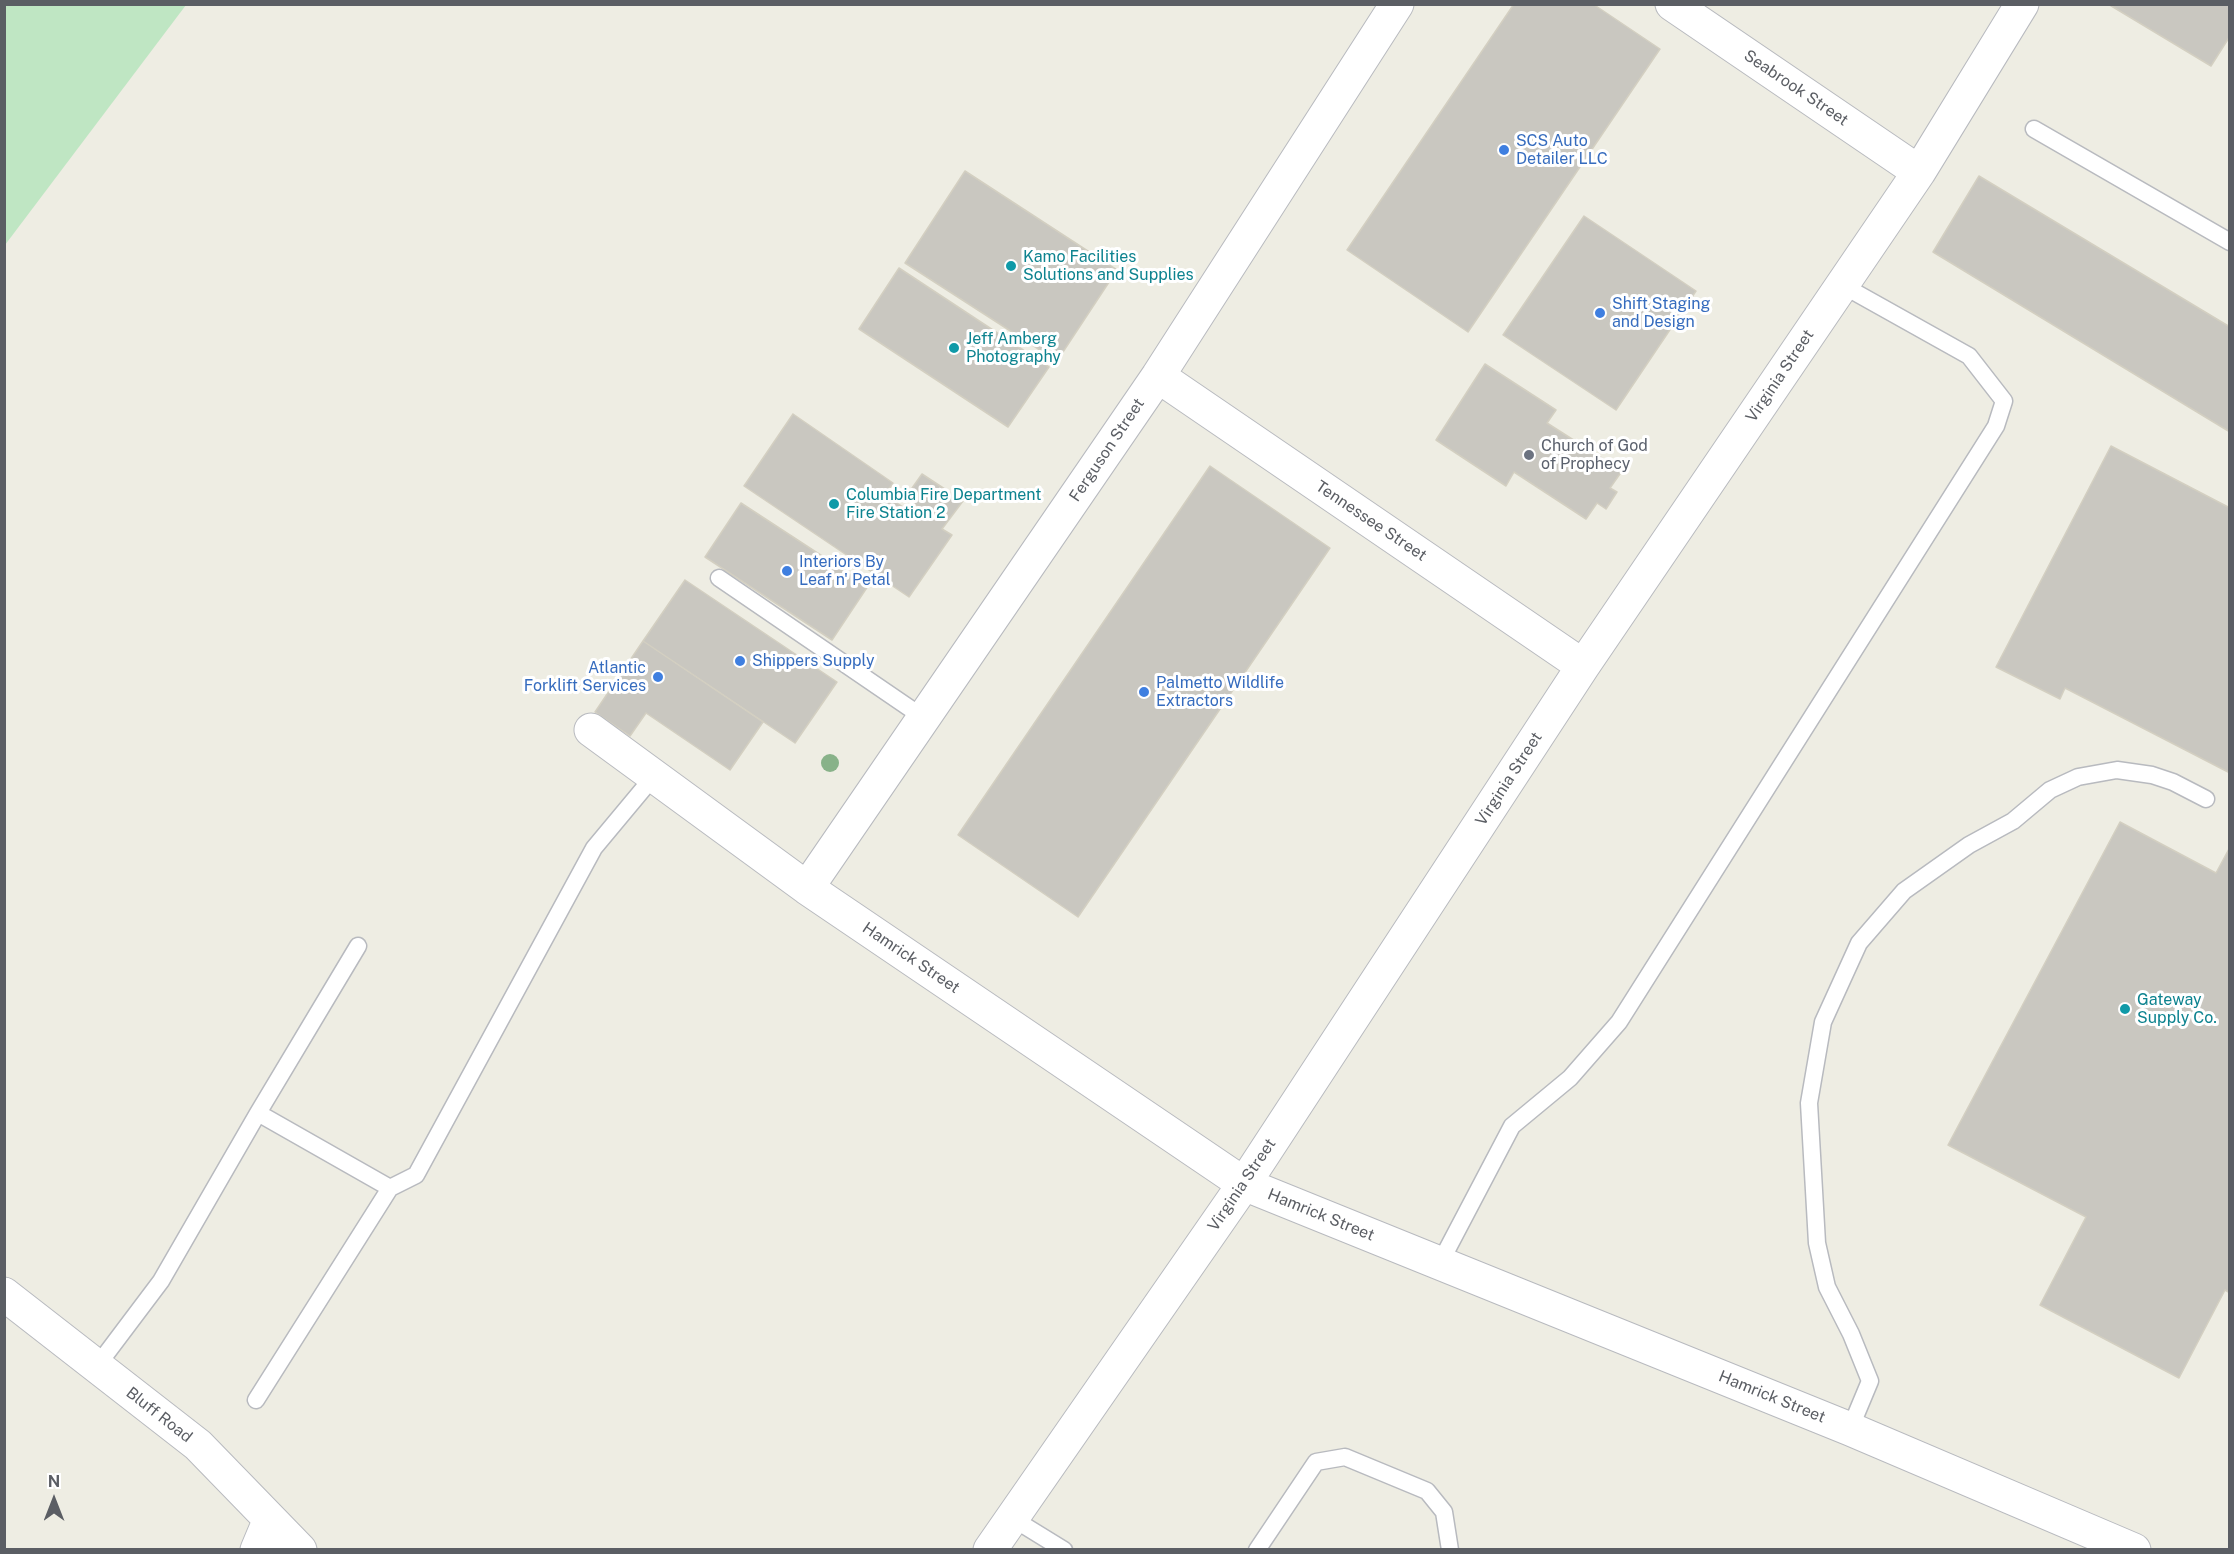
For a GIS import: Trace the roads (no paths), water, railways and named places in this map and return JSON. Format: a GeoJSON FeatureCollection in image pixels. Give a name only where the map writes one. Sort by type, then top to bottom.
{"type":"FeatureCollection","features":[{"type":"Feature","properties":{"kind":"street","name":"Ferguson Street"},"geometry":{"type":"LineString","coordinates":[[807,888],[1158,376],[1397,4]]}},
{"type":"Feature","properties":{"kind":"street","name":"Seabrook Street"},"geometry":{"type":"LineString","coordinates":[[1672,4],[1919,172]]}},
{"type":"Feature","properties":{"kind":"street","name":"Virginia Street"},"geometry":{"type":"LineString","coordinates":[[990,1550],[1244,1184],[1583,666],[1919,172],[2022,4]]}},
{"type":"Feature","properties":{"kind":"street","name":"Tennessee Street"},"geometry":{"type":"LineString","coordinates":[[1158,376],[1583,666]]}},
{"type":"Feature","properties":{"kind":"street","name":"Hamrick Street"},"geometry":{"type":"LineString","coordinates":[[591,730],[807,888],[1244,1184],[1850,1429],[2119,1547]]}},
{"type":"Feature","properties":{"kind":"street","name":"Bluff Road"},"geometry":{"type":"LineString","coordinates":[[4,1294],[198,1445],[300,1550]]}},
{"type":"Feature","properties":{"kind":"street"},"geometry":{"type":"LineString","coordinates":[[257,1550],[270,1519]]}},
{"type":"Feature","properties":{"kind":"lane"},"geometry":{"type":"LineString","coordinates":[[2034,129],[2229,242]]}},
{"type":"Feature","properties":{"kind":"lane"},"geometry":{"type":"LineString","coordinates":[[1440,1263],[1512,1126],[1570,1078],[1619,1022],[1996,426],[2004,400],[1969,356],[1842,285]]}},
{"type":"Feature","properties":{"kind":"lane"},"geometry":{"type":"LineString","coordinates":[[719,578],[924,718]]}},
{"type":"Feature","properties":{"kind":"lane"},"geometry":{"type":"LineString","coordinates":[[1850,1429],[1870,1381],[1851,1334],[1827,1287],[1817,1243],[1809,1103],[1823,1022],[1859,943],[1904,891],[1969,844],[2013,821],[2050,790],[2078,777],[2117,770],[2152,775],[2174,782],[2206,800]]}},
{"type":"Feature","properties":{"kind":"lane"},"geometry":{"type":"LineString","coordinates":[[255,1400],[390,1188],[416,1175],[594,848],[654,776]]}},
{"type":"Feature","properties":{"kind":"lane"},"geometry":{"type":"LineString","coordinates":[[97,1366],[161,1281],[358,946]]}},
{"type":"Feature","properties":{"kind":"lane"},"geometry":{"type":"LineString","coordinates":[[258,1113],[390,1188]]}},
{"type":"Feature","properties":{"kind":"lane"},"geometry":{"type":"LineString","coordinates":[[1257,1550],[1316,1462],[1346,1457],[1427,1491],[1444,1512],[1450,1550]]}},
{"type":"Feature","properties":{"kind":"lane"},"geometry":{"type":"LineString","coordinates":[[1012,1518],[1064,1550]]}},
{"type":"Feature","properties":{"kind":"place","name":"SCS Auto Detailer LLC"},"geometry":{"type":"Point","coordinates":[1504,150]}},
{"type":"Feature","properties":{"kind":"place","name":"Kamo Facilities Solutions and Supplies"},"geometry":{"type":"Point","coordinates":[1011,266]}},
{"type":"Feature","properties":{"kind":"place","name":"Shift Staging and Design"},"geometry":{"type":"Point","coordinates":[1600,313]}},
{"type":"Feature","properties":{"kind":"place","name":"Jeff Amberg Photography"},"geometry":{"type":"Point","coordinates":[954,348]}},
{"type":"Feature","properties":{"kind":"place","name":"Church of God of Prophecy"},"geometry":{"type":"Point","coordinates":[1529,455]}},
{"type":"Feature","properties":{"kind":"place","name":"Columbia Fire Department Fire Station 2"},"geometry":{"type":"Point","coordinates":[834,504]}},
{"type":"Feature","properties":{"kind":"place","name":"Interiors By Leaf n' Petal"},"geometry":{"type":"Point","coordinates":[787,571]}},
{"type":"Feature","properties":{"kind":"place","name":"Shippers Supply"},"geometry":{"type":"Point","coordinates":[740,661]}},
{"type":"Feature","properties":{"kind":"place","name":"Atlantic Forklift Services"},"geometry":{"type":"Point","coordinates":[658,677]}},
{"type":"Feature","properties":{"kind":"place","name":"Palmetto Wildlife Extractors"},"geometry":{"type":"Point","coordinates":[1144,692]}},
{"type":"Feature","properties":{"kind":"place","name":"Gateway Supply Co."},"geometry":{"type":"Point","coordinates":[2125,1009]}}]}
